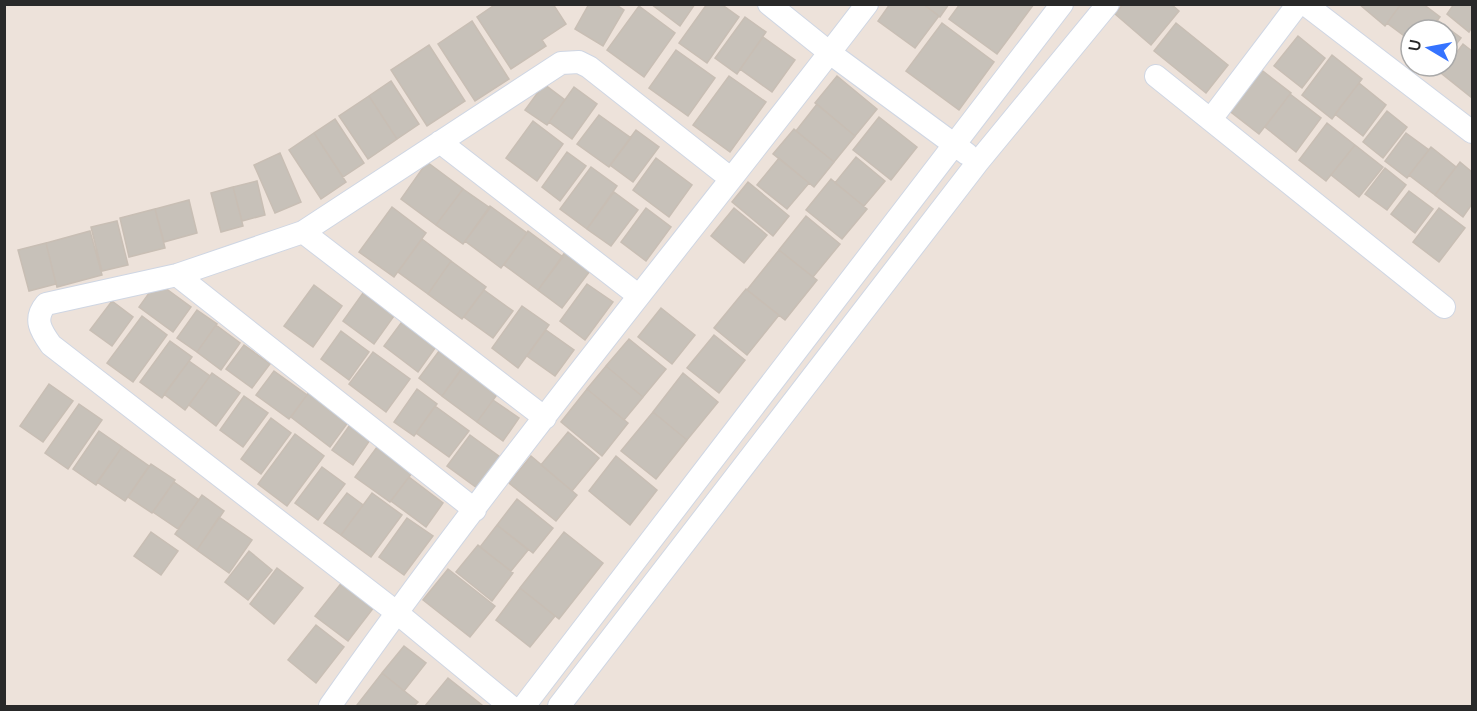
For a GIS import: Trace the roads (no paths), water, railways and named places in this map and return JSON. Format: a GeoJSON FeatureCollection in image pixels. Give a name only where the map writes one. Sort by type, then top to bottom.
{"type":"FeatureCollection","features":[{"type":"Feature","properties":{"kind":"street"},"geometry":{"type":"LineString","coordinates":[[770,4],[830,53],[978,162]]}},
{"type":"Feature","properties":{"kind":"street"},"geometry":{"type":"LineString","coordinates":[[330,706],[396,612],[867,4]]}},
{"type":"Feature","properties":{"kind":"street"},"geometry":{"type":"LineString","coordinates":[[524,706],[1062,4]]}},
{"type":"Feature","properties":{"kind":"street"},"geometry":{"type":"LineString","coordinates":[[559,706],[978,162],[1108,4]]}},
{"type":"Feature","properties":{"kind":"street"},"geometry":{"type":"LineString","coordinates":[[1211,119],[1298,4]]}},
{"type":"Feature","properties":{"kind":"street"},"geometry":{"type":"LineString","coordinates":[[1305,4],[1473,132]]}},
{"type":"Feature","properties":{"kind":"street"},"geometry":{"type":"LineString","coordinates":[[510,706],[396,612],[51,345],[40,329],[38,320],[46,304],[177,275],[303,232],[561,63],[579,63],[589,67],[730,178]]}},
{"type":"Feature","properties":{"kind":"street"},"geometry":{"type":"LineString","coordinates":[[1156,76],[1444,307]]}},
{"type":"Feature","properties":{"kind":"street"},"geometry":{"type":"LineString","coordinates":[[440,142],[639,296]]}},
{"type":"Feature","properties":{"kind":"street"},"geometry":{"type":"LineString","coordinates":[[303,232],[545,418]]}},
{"type":"Feature","properties":{"kind":"street"},"geometry":{"type":"LineString","coordinates":[[177,275],[475,510]]}}]}
